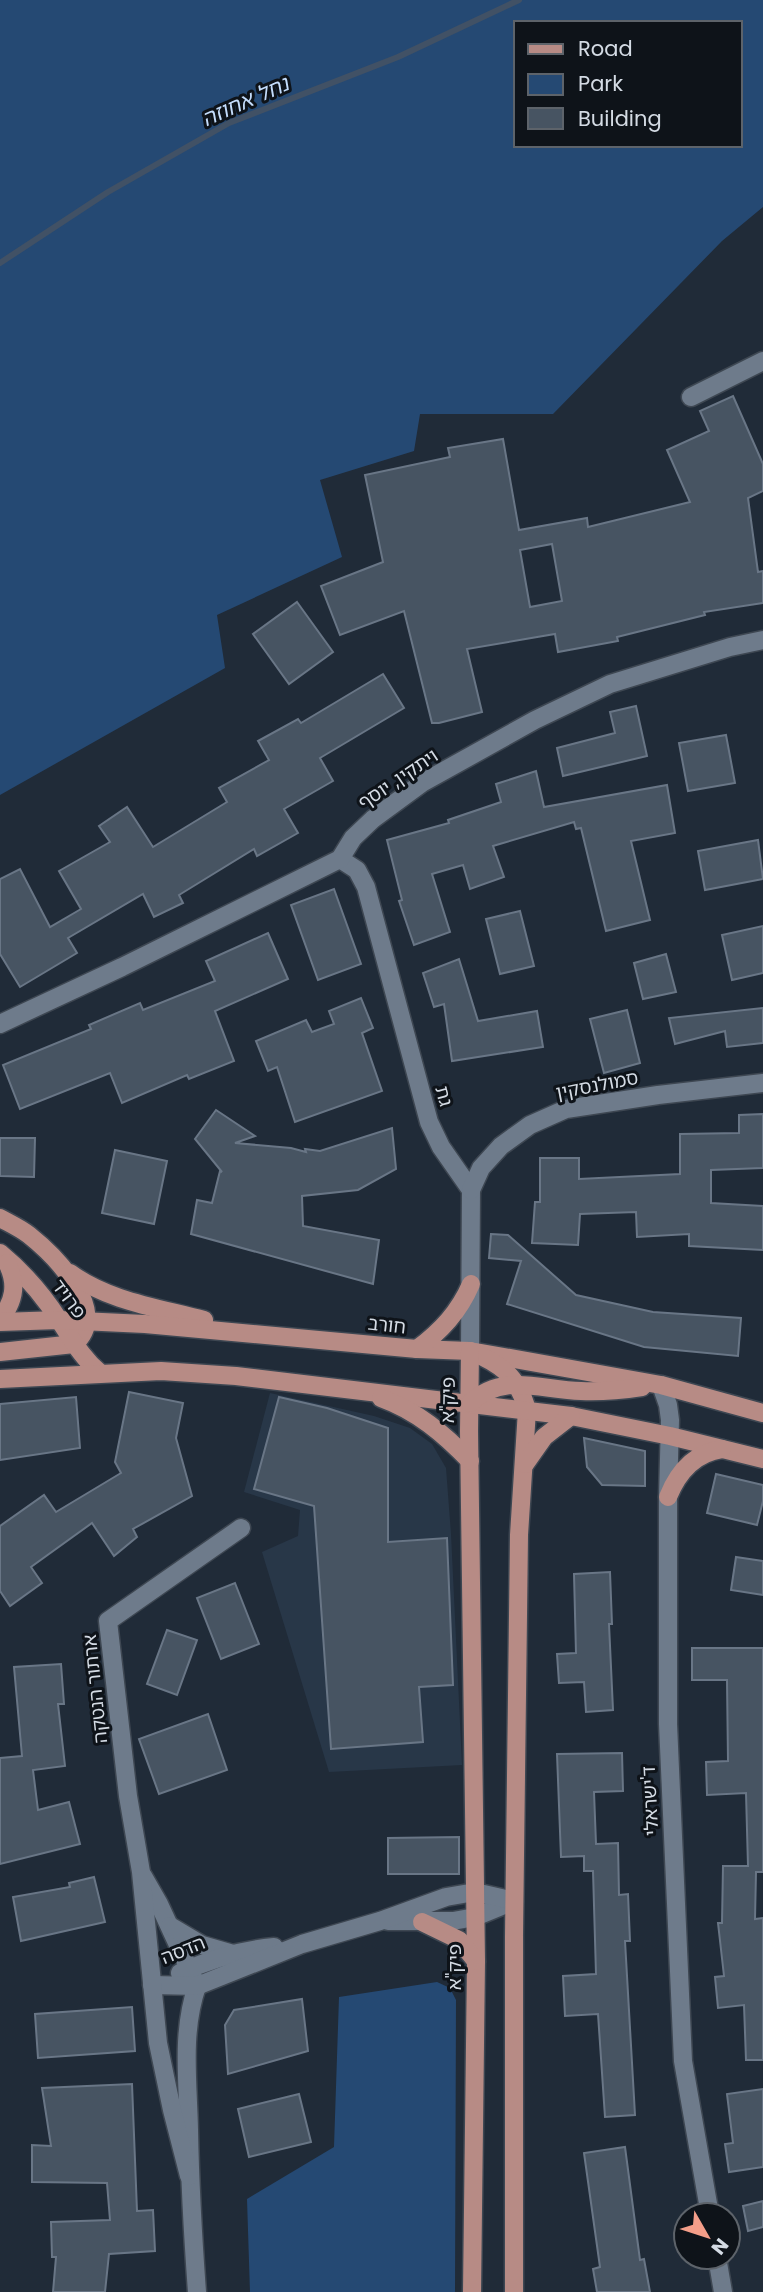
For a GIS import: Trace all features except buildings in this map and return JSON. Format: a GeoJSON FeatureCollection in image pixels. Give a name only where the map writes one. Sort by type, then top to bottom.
{"type":"FeatureCollection","features":[{"type":"Feature","properties":{"kind":"main road","name":"פרויד"},"geometry":{"type":"LineString","coordinates":[[0,1218],[27,1233],[60,1264],[81,1294],[87,1321]]}},
{"type":"Feature","properties":{"kind":"main road"},"geometry":{"type":"LineString","coordinates":[[0,1321],[11,1301],[14,1283],[1,1254]]}},
{"type":"Feature","properties":{"kind":"main road","name":"פרויד"},"geometry":{"type":"LineString","coordinates":[[1,1254],[30,1282],[83,1357],[100,1373]]}},
{"type":"Feature","properties":{"kind":"main road"},"geometry":{"type":"LineString","coordinates":[[60,1264],[84,1282],[111,1295],[252,1332]]}},
{"type":"Feature","properties":{"kind":"main road"},"geometry":{"type":"LineString","coordinates":[[417,1349],[447,1324],[471,1284]]}},
{"type":"Feature","properties":{"kind":"main road","name":"חורב"},"geometry":{"type":"LineString","coordinates":[[0,1321],[87,1321],[252,1332],[417,1349],[470,1351],[661,1385],[763,1413]]}},
{"type":"Feature","properties":{"kind":"main road"},"geometry":{"type":"LineString","coordinates":[[0,1352],[74,1344],[82,1336],[87,1321]]}},
{"type":"Feature","properties":{"kind":"main road","name":"פיק\"א"},"geometry":{"type":"LineString","coordinates":[[472,2292],[475,1892],[470,1351],[501,1367],[517,1383]]}},
{"type":"Feature","properties":{"kind":"main road"},"geometry":{"type":"LineString","coordinates":[[0,1379],[173,1372],[355,1388],[571,1416],[725,1448],[763,1459]]}},
{"type":"Feature","properties":{"kind":"main road"},"geometry":{"type":"LineString","coordinates":[[470,1403],[487,1391],[517,1383],[580,1391],[661,1385]]}},
{"type":"Feature","properties":{"kind":"main road"},"geometry":{"type":"LineString","coordinates":[[514,2292],[514,1901],[519,1535],[527,1410],[517,1383]]}},
{"type":"Feature","properties":{"kind":"main road"},"geometry":{"type":"LineString","coordinates":[[355,1388],[386,1399],[419,1417],[444,1435],[470,1461]]}},
{"type":"Feature","properties":{"kind":"main road"},"geometry":{"type":"LineString","coordinates":[[523,1470],[537,1444],[571,1416]]}},
{"type":"Feature","properties":{"kind":"main road"},"geometry":{"type":"LineString","coordinates":[[668,1497],[673,1484],[686,1466],[706,1453],[725,1448]]}},
{"type":"Feature","properties":{"kind":"main road"},"geometry":{"type":"LineString","coordinates":[[422,1922],[459,1941],[475,1961]]}},
{"type":"Feature","properties":{"kind":"street"},"geometry":{"type":"LineString","coordinates":[[691,397],[763,361]]}},
{"type":"Feature","properties":{"kind":"street","name":"ויתקין, יוסף"},"geometry":{"type":"LineString","coordinates":[[0,1024],[340,859],[353,838],[373,819],[422,783],[536,720],[610,684],[730,647],[763,640]]}},
{"type":"Feature","properties":{"kind":"street","name":"גת"},"geometry":{"type":"LineString","coordinates":[[340,859],[357,870],[366,887],[429,1122],[441,1147],[471,1190]]}},
{"type":"Feature","properties":{"kind":"street","name":"סמולנסקין"},"geometry":{"type":"LineString","coordinates":[[471,1190],[481,1168],[501,1146],[530,1125],[566,1109],[763,1083]]}},
{"type":"Feature","properties":{"kind":"street"},"geometry":{"type":"LineString","coordinates":[[470,1351],[471,1190]]}},
{"type":"Feature","properties":{"kind":"street","name":"ד'ישראלי"},"geometry":{"type":"LineString","coordinates":[[661,1385],[668,1405],[670,1436],[668,1724],[683,2061],[707,2201]]}},
{"type":"Feature","properties":{"kind":"street","name":"ארתור הנטקה"},"geometry":{"type":"LineString","coordinates":[[189,2176],[162,2065],[141,1872],[126,1783],[108,1622],[241,1528]]}},
{"type":"Feature","properties":{"kind":"street","name":"ארתור הנטקה"},"geometry":{"type":"LineString","coordinates":[[141,1872],[170,1926],[197,1986],[188,2019],[186,2041],[189,2176],[197,2292]]}},
{"type":"Feature","properties":{"kind":"street","name":"הדסה"},"geometry":{"type":"LineString","coordinates":[[152,1985],[197,1986],[302,1944],[380,1921],[446,1897],[475,1892],[514,1901]]}},
{"type":"Feature","properties":{"kind":"street","name":"הדסה"},"geometry":{"type":"LineString","coordinates":[[380,1921],[422,1922],[475,1917],[514,1901]]}},
{"type":"Feature","properties":{"kind":"street"},"geometry":{"type":"LineString","coordinates":[[170,1926],[202,1945],[233,1954]]}},
{"type":"Feature","properties":{"kind":"street","name":"הדסה"},"geometry":{"type":"LineString","coordinates":[[152,1985],[233,1954],[302,1944]]}},
{"type":"Feature","properties":{"kind":"street"},"geometry":{"type":"LineString","coordinates":[[719,2271],[723,2292]]}},
{"type":"Feature","properties":{"kind":"shaded area"},"geometry":{"type":"Polygon","coordinates":[[[270,1393],[374,1416],[410,1428],[432,1444],[446,1468],[462,1765],[329,1772],[262,1552],[298,1536],[300,1510],[244,1492],[270,1393]]]}},
{"type":"Feature","properties":{"kind":"green space"},"geometry":{"type":"Polygon","coordinates":[[[0,0],[763,0],[763,207],[722,241],[553,414],[420,414],[414,451],[320,480],[342,557],[217,615],[225,668],[0,795],[0,0]]]}},
{"type":"Feature","properties":{"kind":"green space"},"geometry":{"type":"Polygon","coordinates":[[[437,1982],[450,1988],[456,2000],[455,2292],[250,2292],[247,2199],[334,2147],[339,1997],[437,1982]]]}},
{"type":"Feature","properties":{"kind":"waterway","name":"נחל אחוזה"},"geometry":{"type":"LineString","coordinates":[[0,263],[108,192],[229,123],[398,57],[519,0]]}}]}
